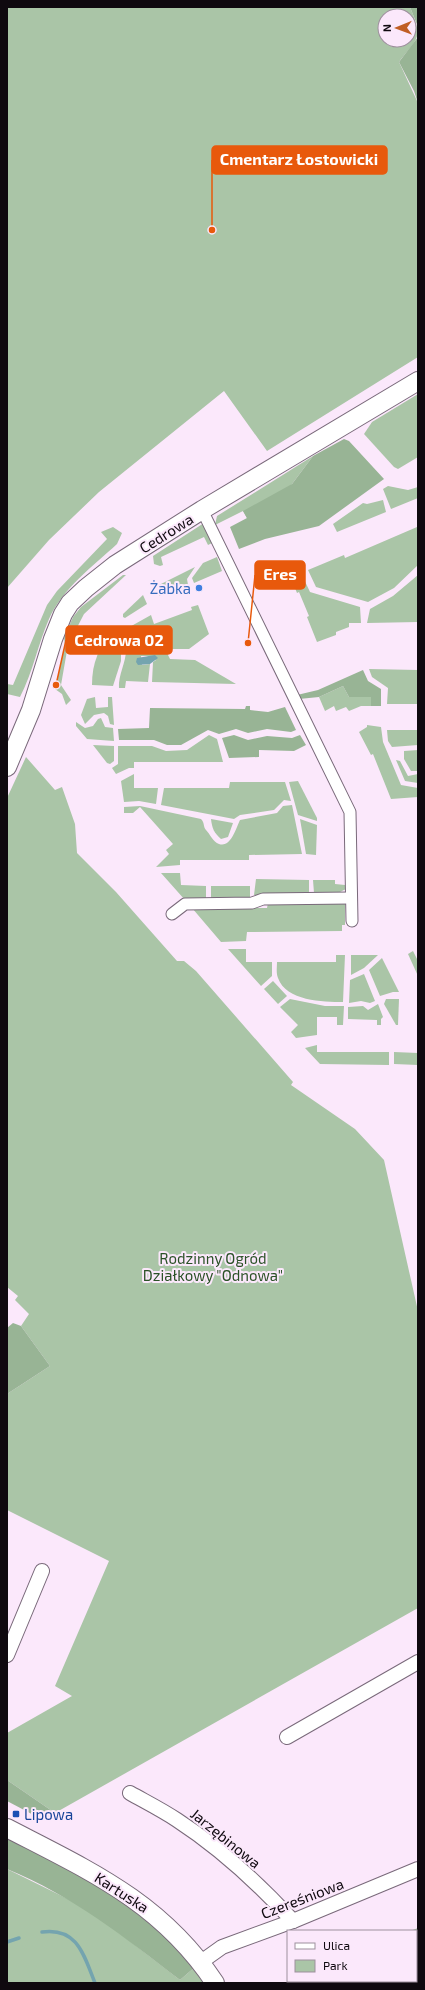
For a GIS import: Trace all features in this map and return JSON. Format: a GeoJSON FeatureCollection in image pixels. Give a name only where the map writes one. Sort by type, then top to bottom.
{"type":"FeatureCollection","features":[{"type":"Feature","properties":{"kind":"street","name":"Cedrowa"},"geometry":{"type":"LineString","coordinates":[[7,767],[31,710],[53,639],[63,614],[70,603],[86,588],[115,566],[202,510],[418,381]]}},
{"type":"Feature","properties":{"kind":"street"},"geometry":{"type":"LineString","coordinates":[[202,510],[350,812],[352,920]]}},
{"type":"Feature","properties":{"kind":"street"},"geometry":{"type":"LineString","coordinates":[[172,914],[185,904],[252,904],[263,899],[351,898]]}},
{"type":"Feature","properties":{"kind":"street"},"geometry":{"type":"LineString","coordinates":[[7,1655],[42,1572]]}},
{"type":"Feature","properties":{"kind":"street"},"geometry":{"type":"LineString","coordinates":[[287,1737],[418,1662]]}},
{"type":"Feature","properties":{"kind":"street","name":"Jarzębinowa"},"geometry":{"type":"LineString","coordinates":[[130,1793],[177,1820],[212,1845],[243,1872],[293,1921]]}},
{"type":"Feature","properties":{"kind":"street","name":"Kartuska"},"geometry":{"type":"LineString","coordinates":[[7,1828],[98,1876],[136,1900],[165,1922],[201,1962],[215,1983]]}},
{"type":"Feature","properties":{"kind":"street","name":"Czereśniowa"},"geometry":{"type":"LineString","coordinates":[[201,1962],[222,1947],[293,1921],[418,1869]]}},
{"type":"Feature","properties":{"kind":"green space"},"geometry":{"type":"Polygon","coordinates":[[[7,7],[410,7],[377,8],[377,48],[410,48],[399,62],[418,103],[418,357],[267,451],[224,391],[99,492],[49,540],[7,588],[7,7]]]}},
{"type":"Feature","properties":{"kind":"green space"},"geometry":{"type":"Polygon","coordinates":[[[418,7],[418,27],[417,8],[410,8],[418,7]]]}},
{"type":"Feature","properties":{"kind":"green space"},"geometry":{"type":"Polygon","coordinates":[[[418,37],[418,103],[414,91],[399,62],[410,48],[417,48],[418,37]]]}},
{"type":"Feature","properties":{"kind":"green space"},"geometry":{"type":"Polygon","coordinates":[[[418,394],[418,457],[398,469],[394,467],[364,434],[372,422],[418,394]]]}},
{"type":"Feature","properties":{"kind":"green space"},"geometry":{"type":"Polygon","coordinates":[[[344,439],[349,441],[384,479],[319,526],[265,539],[239,549],[230,527],[247,518],[243,511],[292,484],[313,456],[344,439]]]}},
{"type":"Feature","properties":{"kind":"green space"},"geometry":{"type":"Polygon","coordinates":[[[313,456],[292,484],[258,538],[243,511],[215,525],[217,516],[313,456]]]}},
{"type":"Feature","properties":{"kind":"green space"},"geometry":{"type":"Polygon","coordinates":[[[388,486],[408,490],[418,487],[418,498],[391,509],[383,489],[388,486]]]}},
{"type":"Feature","properties":{"kind":"green space"},"geometry":{"type":"Polygon","coordinates":[[[383,500],[386,512],[337,532],[333,524],[363,503],[367,504],[383,500]]]}},
{"type":"Feature","properties":{"kind":"green space"},"geometry":{"type":"Polygon","coordinates":[[[204,523],[212,543],[208,545],[204,537],[161,557],[163,565],[160,566],[154,564],[153,556],[204,523]]]}},
{"type":"Feature","properties":{"kind":"green space"},"geometry":{"type":"Polygon","coordinates":[[[113,527],[122,533],[117,544],[70,587],[55,608],[45,629],[25,687],[20,697],[7,694],[7,684],[13,685],[47,605],[57,591],[107,539],[101,532],[113,527]]]}},
{"type":"Feature","properties":{"kind":"green space"},"geometry":{"type":"Polygon","coordinates":[[[417,527],[418,565],[394,588],[368,602],[316,587],[308,570],[344,555],[345,558],[417,527]]]}},
{"type":"Feature","properties":{"kind":"green space"},"geometry":{"type":"Polygon","coordinates":[[[217,557],[222,571],[194,583],[192,578],[203,563],[217,557]]]}},
{"type":"Feature","properties":{"kind":"green space"},"geometry":{"type":"Polygon","coordinates":[[[195,567],[187,579],[188,585],[159,596],[159,585],[195,567]]]}},
{"type":"Feature","properties":{"kind":"green space"},"geometry":{"type":"Polygon","coordinates":[[[301,573],[310,592],[360,607],[361,623],[349,623],[349,627],[336,632],[336,635],[317,642],[307,617],[309,616],[299,592],[297,593],[291,578],[301,573]]]}},
{"type":"Feature","properties":{"kind":"green space"},"geometry":{"type":"Polygon","coordinates":[[[123,575],[126,575],[84,614],[68,645],[61,685],[71,700],[66,705],[62,694],[55,689],[65,645],[64,638],[73,617],[81,607],[123,575]]]}},
{"type":"Feature","properties":{"kind":"green space"},"geometry":{"type":"Polygon","coordinates":[[[418,575],[418,622],[367,623],[370,609],[393,596],[418,575]]]}},
{"type":"Feature","properties":{"kind":"green space"},"geometry":{"type":"Polygon","coordinates":[[[143,595],[147,604],[125,618],[123,617],[123,614],[143,595]]]}},
{"type":"Feature","properties":{"kind":"green space"},"geometry":{"type":"Polygon","coordinates":[[[198,605],[209,634],[189,649],[172,649],[169,646],[127,646],[126,629],[151,615],[154,624],[192,610],[191,607],[198,605]]]}},
{"type":"Feature","properties":{"kind":"green space"},"geometry":{"type":"Polygon","coordinates":[[[114,629],[121,635],[121,661],[113,686],[92,685],[93,669],[97,655],[104,642],[114,629]]]}},
{"type":"Feature","properties":{"kind":"green space"},"geometry":{"type":"Polygon","coordinates":[[[126,650],[166,651],[170,659],[195,660],[236,684],[152,682],[153,662],[156,660],[147,656],[141,656],[142,665],[150,664],[148,682],[126,681],[125,688],[119,688],[126,650]]]}},
{"type":"Feature","properties":{"kind":"green space"},"geometry":{"type":"Polygon","coordinates":[[[369,669],[418,670],[418,704],[387,704],[388,688],[372,677],[369,669]]]}},
{"type":"Feature","properties":{"kind":"green space"},"geometry":{"type":"Polygon","coordinates":[[[363,670],[368,681],[381,689],[381,706],[371,706],[371,697],[349,697],[343,686],[319,697],[299,699],[297,695],[318,690],[363,670]]]}},
{"type":"Feature","properties":{"kind":"green space"},"geometry":{"type":"Polygon","coordinates":[[[343,686],[349,697],[372,697],[371,706],[361,706],[349,711],[346,707],[336,711],[334,706],[325,711],[319,697],[343,686]]]}},
{"type":"Feature","properties":{"kind":"green space"},"geometry":{"type":"Polygon","coordinates":[[[95,697],[96,708],[108,707],[108,697],[112,697],[114,725],[110,724],[108,716],[104,713],[94,715],[85,724],[81,715],[87,699],[95,697]]]}},
{"type":"Feature","properties":{"kind":"green space"},"geometry":{"type":"Polygon","coordinates":[[[246,706],[250,706],[250,710],[268,712],[285,707],[296,730],[291,732],[267,729],[248,733],[236,729],[219,734],[208,730],[181,745],[167,745],[154,740],[119,740],[118,729],[149,728],[150,708],[245,709],[246,706]]]}},
{"type":"Feature","properties":{"kind":"green space"},"geometry":{"type":"Polygon","coordinates":[[[101,718],[105,727],[113,728],[114,741],[87,739],[76,726],[76,722],[85,728],[93,726],[98,719],[101,718]]]}},
{"type":"Feature","properties":{"kind":"green space"},"geometry":{"type":"Polygon","coordinates":[[[367,725],[381,727],[383,742],[401,785],[418,788],[418,797],[391,799],[373,754],[371,755],[359,732],[367,727],[367,725]]]}},
{"type":"Feature","properties":{"kind":"green space"},"geometry":{"type":"Polygon","coordinates":[[[387,730],[418,730],[418,745],[392,747],[388,741],[387,730]]]}},
{"type":"Feature","properties":{"kind":"green space"},"geometry":{"type":"Polygon","coordinates":[[[209,735],[217,739],[223,762],[134,762],[134,768],[129,768],[116,774],[112,768],[118,764],[118,746],[152,746],[166,751],[187,750],[209,735]]]}},
{"type":"Feature","properties":{"kind":"green space"},"geometry":{"type":"Polygon","coordinates":[[[234,735],[248,740],[267,736],[292,738],[300,735],[306,745],[294,751],[259,750],[259,757],[229,758],[222,738],[234,735]]]}},
{"type":"Feature","properties":{"kind":"green space"},"geometry":{"type":"Polygon","coordinates":[[[93,745],[114,746],[114,761],[110,764],[107,763],[93,745]]]}},
{"type":"Feature","properties":{"kind":"green space"},"geometry":{"type":"Polygon","coordinates":[[[418,750],[418,771],[411,771],[404,759],[404,751],[418,750]]]}},
{"type":"Feature","properties":{"kind":"green space","name":"Rodzinny Ogród Działkowy \"Odnowa\""},"geometry":{"type":"Polygon","coordinates":[[[26,757],[55,790],[62,787],[75,824],[77,853],[116,892],[177,961],[184,961],[196,971],[293,1082],[291,1085],[355,1129],[384,1160],[418,1311],[418,1608],[55,1813],[7,1780],[7,1733],[72,1696],[55,1686],[109,1561],[7,1510],[7,1394],[50,1366],[21,1326],[29,1314],[15,1300],[18,1296],[7,1287],[7,798],[26,757]]]}},
{"type":"Feature","properties":{"kind":"green space"},"geometry":{"type":"Polygon","coordinates":[[[396,760],[400,761],[408,776],[418,774],[418,783],[405,781],[396,760]]]}},
{"type":"Feature","properties":{"kind":"green space"},"geometry":{"type":"Polygon","coordinates":[[[134,774],[134,788],[158,788],[156,804],[139,801],[124,802],[121,781],[134,774]]]}},
{"type":"Feature","properties":{"kind":"green space"},"geometry":{"type":"Polygon","coordinates":[[[298,781],[317,818],[317,821],[298,815],[289,782],[298,781]]]}},
{"type":"Feature","properties":{"kind":"green space"},"geometry":{"type":"Polygon","coordinates":[[[230,782],[285,782],[291,801],[284,800],[274,810],[240,815],[234,819],[161,805],[164,788],[229,788],[230,782]]]}},
{"type":"Feature","properties":{"kind":"green space"},"geometry":{"type":"Polygon","coordinates":[[[292,805],[302,854],[249,855],[249,860],[180,860],[180,865],[156,867],[169,854],[166,850],[173,844],[140,807],[133,813],[124,813],[124,807],[140,806],[201,819],[205,829],[213,840],[219,844],[223,844],[230,840],[240,820],[277,813],[283,806],[292,805]]]}},
{"type":"Feature","properties":{"kind":"green space"},"geometry":{"type":"Polygon","coordinates":[[[211,819],[233,823],[228,837],[221,839],[217,835],[211,819]]]}},
{"type":"Feature","properties":{"kind":"green space"},"geometry":{"type":"Polygon","coordinates":[[[300,819],[317,825],[316,855],[306,854],[300,819]]]}},
{"type":"Feature","properties":{"kind":"green space"},"geometry":{"type":"Polygon","coordinates":[[[161,873],[180,873],[181,885],[206,886],[206,899],[185,900],[161,873]]]}},
{"type":"Feature","properties":{"kind":"green space"},"geometry":{"type":"Polygon","coordinates":[[[256,879],[309,880],[309,893],[254,895],[256,879]]]}},
{"type":"Feature","properties":{"kind":"green space"},"geometry":{"type":"Polygon","coordinates":[[[313,880],[335,880],[335,884],[345,885],[346,889],[340,892],[314,893],[313,880]]]}},
{"type":"Feature","properties":{"kind":"green space"},"geometry":{"type":"Polygon","coordinates":[[[211,886],[250,886],[250,899],[211,899],[211,886]]]}},
{"type":"Feature","properties":{"kind":"green space"},"geometry":{"type":"Polygon","coordinates":[[[345,901],[345,925],[342,925],[342,931],[247,932],[246,941],[221,942],[192,908],[267,908],[268,903],[345,901]]]}},
{"type":"Feature","properties":{"kind":"green space"},"geometry":{"type":"Polygon","coordinates":[[[228,949],[246,949],[246,962],[272,962],[272,976],[261,986],[228,949]]]}},
{"type":"Feature","properties":{"kind":"green space"},"geometry":{"type":"Polygon","coordinates":[[[413,951],[418,961],[418,976],[408,954],[413,951]]]}},
{"type":"Feature","properties":{"kind":"green space"},"geometry":{"type":"Polygon","coordinates":[[[336,955],[345,955],[343,1002],[306,999],[297,996],[282,986],[278,978],[277,962],[336,962],[336,955]]]}},
{"type":"Feature","properties":{"kind":"green space"},"geometry":{"type":"Polygon","coordinates":[[[351,955],[378,955],[364,968],[351,975],[351,955]]]}},
{"type":"Feature","properties":{"kind":"green space"},"geometry":{"type":"Polygon","coordinates":[[[382,958],[399,992],[393,992],[380,996],[369,970],[382,958]]]}},
{"type":"Feature","properties":{"kind":"green space"},"geometry":{"type":"Polygon","coordinates":[[[364,974],[375,1001],[370,1003],[361,1001],[349,1003],[350,980],[364,974]]]}},
{"type":"Feature","properties":{"kind":"green space"},"geometry":{"type":"Polygon","coordinates":[[[273,981],[287,996],[278,1004],[264,989],[273,981]]]}},
{"type":"Feature","properties":{"kind":"green space"},"geometry":{"type":"Polygon","coordinates":[[[290,999],[325,1006],[344,1006],[343,1025],[337,1025],[337,1017],[317,1017],[317,1035],[296,1038],[291,1032],[298,1025],[280,1007],[290,999]]]}},
{"type":"Feature","properties":{"kind":"green space"},"geometry":{"type":"Polygon","coordinates":[[[386,999],[399,999],[398,1025],[396,1025],[384,1004],[386,999]]]}},
{"type":"Feature","properties":{"kind":"green space"},"geometry":{"type":"Polygon","coordinates":[[[378,1004],[383,1017],[381,1019],[381,1025],[377,1025],[377,1020],[348,1019],[348,1007],[363,1006],[368,1010],[378,1004]]]}},
{"type":"Feature","properties":{"kind":"green space"},"geometry":{"type":"Polygon","coordinates":[[[317,1045],[317,1052],[389,1052],[389,1065],[320,1064],[305,1048],[317,1045]]]}},
{"type":"Feature","properties":{"kind":"green space"},"geometry":{"type":"Polygon","coordinates":[[[394,1052],[418,1053],[418,1065],[394,1064],[394,1052]]]}},
{"type":"Feature","properties":{"kind":"green space"},"geometry":{"type":"Polygon","coordinates":[[[13,1323],[21,1326],[50,1366],[7,1394],[7,1328],[13,1323]]]}},
{"type":"Feature","properties":{"kind":"green space"},"geometry":{"type":"Polygon","coordinates":[[[7,1780],[55,1813],[43,1820],[7,1801],[7,1780]]]}},
{"type":"Feature","properties":{"kind":"green space"},"geometry":{"type":"Polygon","coordinates":[[[7,1835],[97,1883],[149,1919],[195,1967],[180,1980],[97,1918],[54,1892],[7,1869],[7,1835]]]}},
{"type":"Feature","properties":{"kind":"green space"},"geometry":{"type":"Polygon","coordinates":[[[7,1869],[68,1899],[100,1918],[180,1980],[195,1967],[204,1983],[7,1983],[7,1869]]]}},
{"type":"Feature","properties":{"kind":"green space"},"geometry":{"type":"Polygon","coordinates":[[[418,1928],[418,1983],[364,1983],[417,1982],[417,1930],[413,1930],[418,1928]]]}},
{"type":"Feature","properties":{"kind":"water"},"geometry":{"type":"Polygon","coordinates":[[[155,655],[158,658],[150,664],[138,665],[136,662],[137,658],[155,655]]]}},
{"type":"Feature","properties":{"kind":"waterway"},"geometry":{"type":"LineString","coordinates":[[42,1932],[64,1934],[72,1939],[83,1954],[95,1983]]}},
{"type":"Feature","properties":{"kind":"waterway"},"geometry":{"type":"LineString","coordinates":[[7,1942],[19,1938]]}},
{"type":"Feature","properties":{"kind":"place","name":"Cmentarz Łostowicki"},"geometry":{"type":"Point","coordinates":[212,230]}},
{"type":"Feature","properties":{"kind":"place","name":"Żabka"},"geometry":{"type":"Point","coordinates":[199,588]}},
{"type":"Feature","properties":{"kind":"place","name":"Eres"},"geometry":{"type":"Point","coordinates":[248,643]}},
{"type":"Feature","properties":{"kind":"place","name":"Cedrowa 02"},"geometry":{"type":"Point","coordinates":[56,685]}},
{"type":"Feature","properties":{"kind":"place","name":"Lipowa"},"geometry":{"type":"Point","coordinates":[16,1814]}}]}
